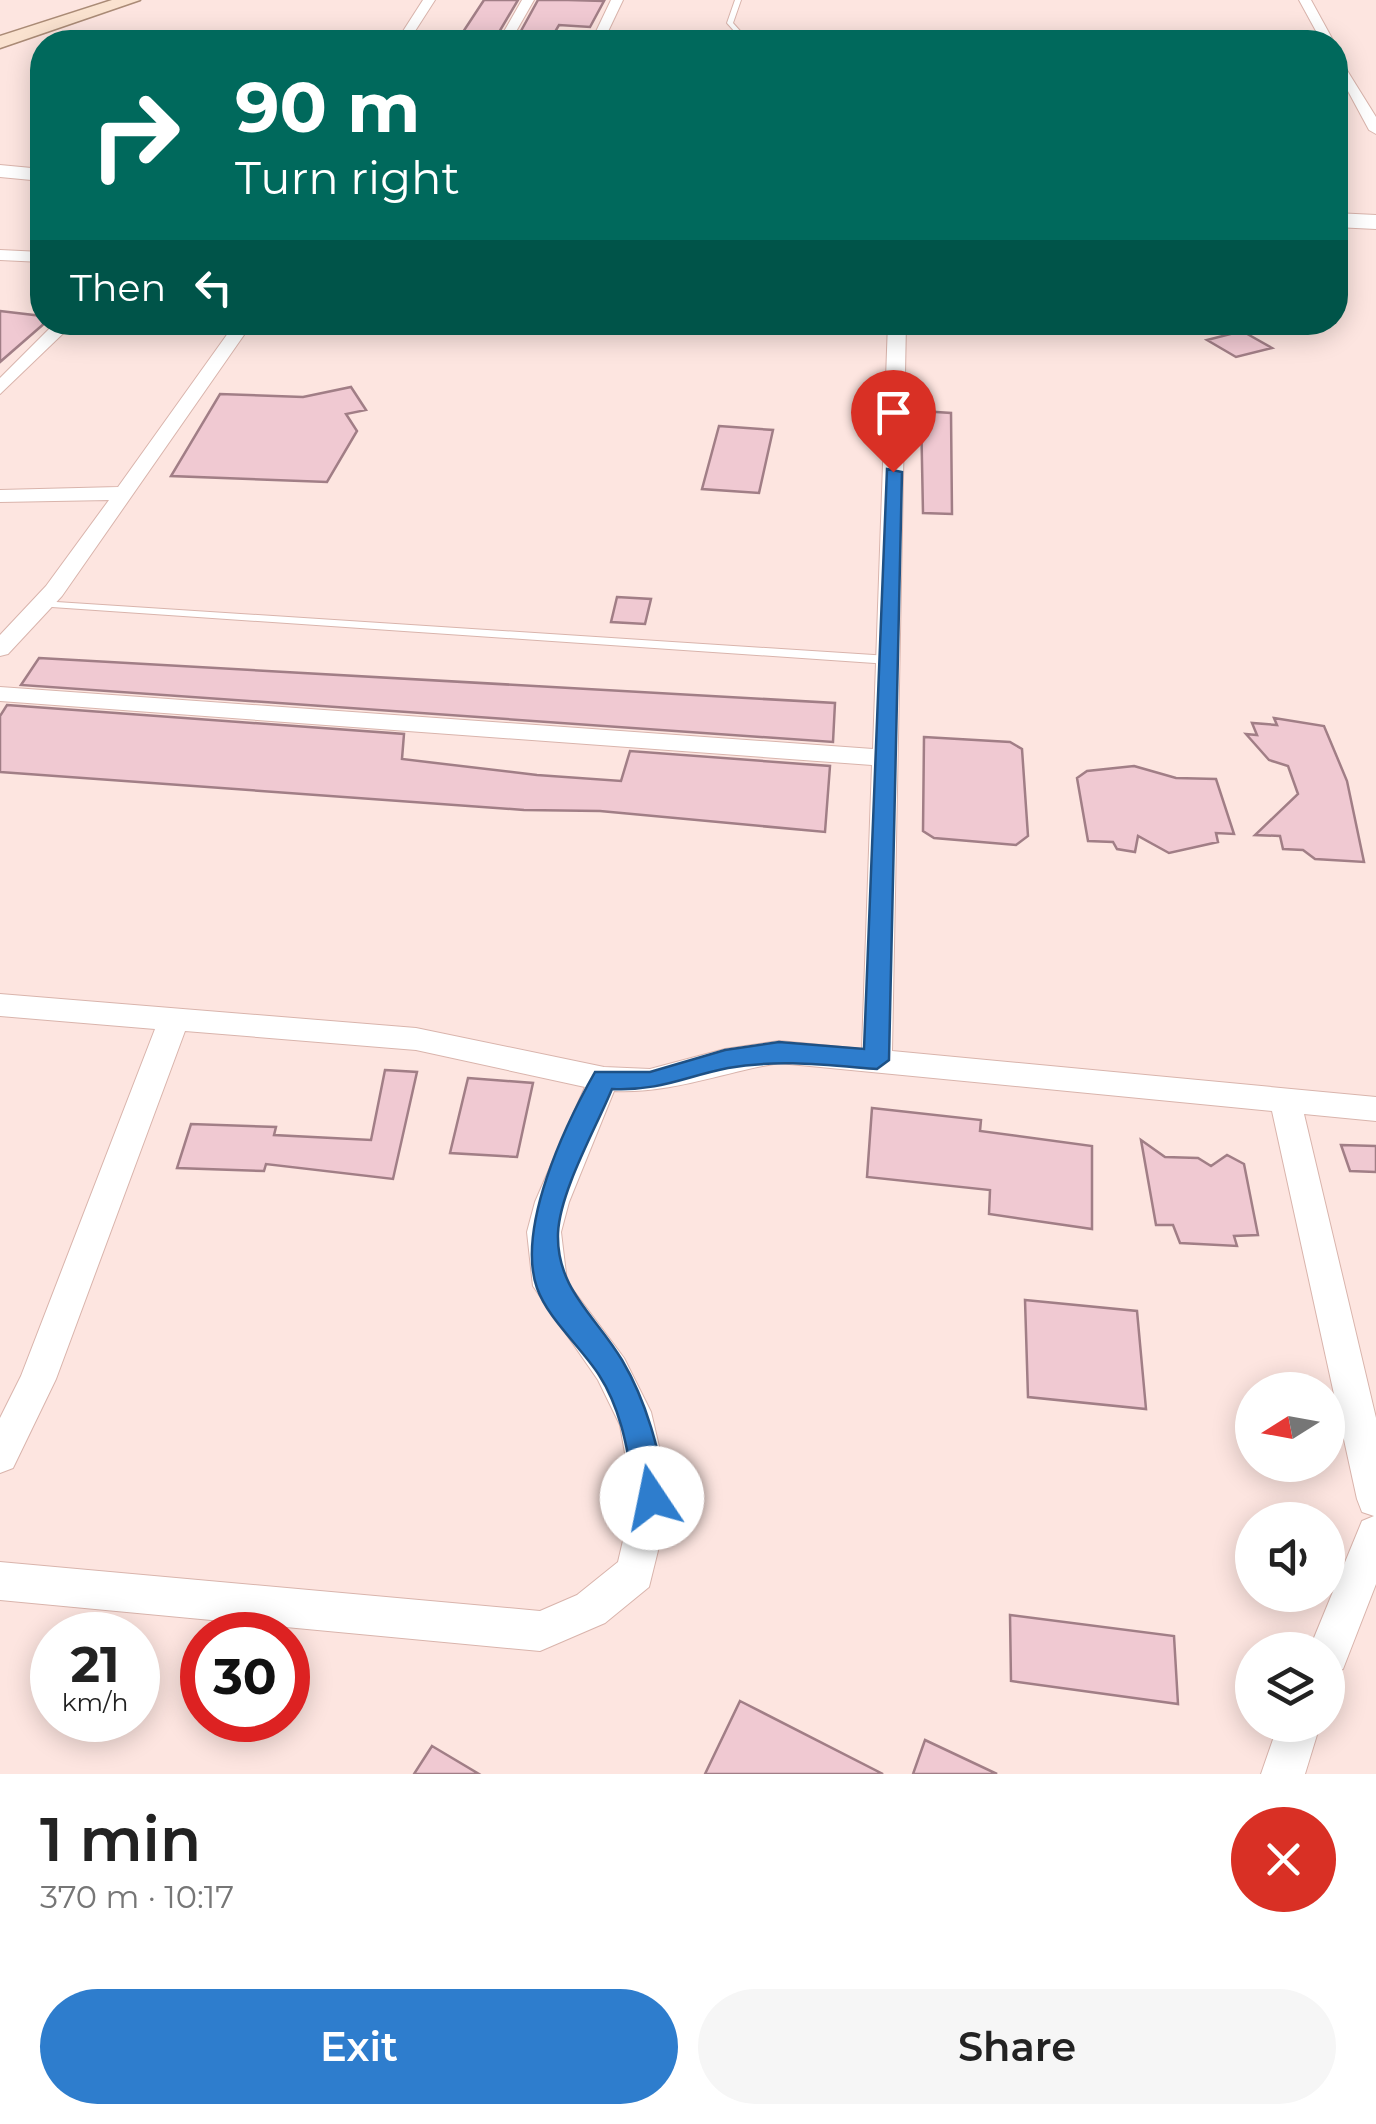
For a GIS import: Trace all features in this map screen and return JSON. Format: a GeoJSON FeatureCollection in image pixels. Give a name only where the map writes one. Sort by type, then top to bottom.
{"type":"FeatureCollection","features":[{"type":"Feature","properties":{"kind":"main road"},"geometry":{"type":"LineString","coordinates":[[37,30],[131,0]]}},
{"type":"Feature","properties":{"kind":"main road"},"geometry":{"type":"LineString","coordinates":[[0,42],[30,32]]}},
{"type":"Feature","properties":{"kind":"main road"},"geometry":{"type":"LineString","coordinates":[[0,172],[30,174]]}},
{"type":"Feature","properties":{"kind":"main road"},"geometry":{"type":"LineString","coordinates":[[0,187],[30,188]]}},
{"type":"Feature","properties":{"kind":"main road"},"geometry":{"type":"LineString","coordinates":[[1348,221],[1376,222]]}},
{"type":"Feature","properties":{"kind":"main road"},"geometry":{"type":"LineString","coordinates":[[1348,237],[1376,238]]}},
{"type":"Feature","properties":{"kind":"street"},"geometry":{"type":"LineString","coordinates":[[410,30],[429,0]]}},
{"type":"Feature","properties":{"kind":"street"},"geometry":{"type":"LineString","coordinates":[[511,30],[528,0]]}},
{"type":"Feature","properties":{"kind":"street"},"geometry":{"type":"LineString","coordinates":[[603,30],[617,0]]}},
{"type":"Feature","properties":{"kind":"street"},"geometry":{"type":"LineString","coordinates":[[1305,0],[1321,30]]}},
{"type":"Feature","properties":{"kind":"street"},"geometry":{"type":"LineString","coordinates":[[1348,79],[1376,130]]}},
{"type":"Feature","properties":{"kind":"street"},"geometry":{"type":"LineString","coordinates":[[0,254],[30,255]]}},
{"type":"Feature","properties":{"kind":"street"},"geometry":{"type":"LineString","coordinates":[[4,381],[53,335]]}},
{"type":"Feature","properties":{"kind":"street"},"geometry":{"type":"LineString","coordinates":[[0,649],[41,604],[235,335]]}},
{"type":"Feature","properties":{"kind":"street"},"geometry":{"type":"LineString","coordinates":[[877,1060],[897,335]]}},
{"type":"Feature","properties":{"kind":"street"},"geometry":{"type":"LineString","coordinates":[[0,496],[123,493]]}},
{"type":"Feature","properties":{"kind":"street"},"geometry":{"type":"LineString","coordinates":[[0,694],[886,758]]}},
{"type":"Feature","properties":{"kind":"street"},"geometry":{"type":"LineString","coordinates":[[0,1005],[416,1039],[604,1079],[650,1081],[725,1060],[779,1052],[1376,1109]]}},
{"type":"Feature","properties":{"kind":"street"},"geometry":{"type":"LineString","coordinates":[[0,1456],[38,1379],[174,1019]]}},
{"type":"Feature","properties":{"kind":"street"},"geometry":{"type":"LineString","coordinates":[[0,1582],[540,1631],[591,1608],[635,1573],[652,1498],[638,1424],[611,1368],[550,1286],[544,1232],[552,1202],[604,1079]]}},
{"type":"Feature","properties":{"kind":"street"},"geometry":{"type":"LineString","coordinates":[[1285,1100],[1376,1499]]}},
{"type":"Feature","properties":{"kind":"street"},"geometry":{"type":"LineString","coordinates":[[1337,1632],[1376,1534]]}},
{"type":"Feature","properties":{"kind":"street"},"geometry":{"type":"LineString","coordinates":[[1283,1774],[1293,1742]]}},
{"type":"Feature","properties":{"kind":"lane"},"geometry":{"type":"LineString","coordinates":[[736,30],[730,23],[738,0]]}},
{"type":"Feature","properties":{"kind":"lane"},"geometry":{"type":"LineString","coordinates":[[41,604],[889,660]]}},
{"type":"Feature","properties":{"kind":"building"},"geometry":{"type":"Polygon","coordinates":[[[484,0],[518,0],[500,30],[464,30],[484,0]]]}},
{"type":"Feature","properties":{"kind":"building"},"geometry":{"type":"Polygon","coordinates":[[[538,0],[604,1],[590,27],[559,25],[556,30],[522,30],[538,0]]]}},
{"type":"Feature","properties":{"kind":"building"},"geometry":{"type":"Polygon","coordinates":[[[0,311],[30,315],[31,335],[0,362],[0,311]]]}},
{"type":"Feature","properties":{"kind":"building"},"geometry":{"type":"Polygon","coordinates":[[[1249,335],[1272,348],[1236,357],[1207,340],[1249,335]]]}},
{"type":"Feature","properties":{"kind":"building"},"geometry":{"type":"Polygon","coordinates":[[[351,387],[366,410],[346,414],[357,431],[327,482],[171,476],[220,394],[303,397],[351,387]]]}},
{"type":"Feature","properties":{"kind":"building"},"geometry":{"type":"Polygon","coordinates":[[[921,411],[951,413],[952,514],[923,513],[921,411]]]}},
{"type":"Feature","properties":{"kind":"building"},"geometry":{"type":"Polygon","coordinates":[[[719,426],[773,430],[759,493],[702,489],[719,426]]]}},
{"type":"Feature","properties":{"kind":"building"},"geometry":{"type":"Polygon","coordinates":[[[617,597],[651,599],[645,624],[611,622],[617,597]]]}},
{"type":"Feature","properties":{"kind":"building"},"geometry":{"type":"Polygon","coordinates":[[[39,658],[835,703],[833,742],[21,685],[39,658]]]}},
{"type":"Feature","properties":{"kind":"building"},"geometry":{"type":"Polygon","coordinates":[[[7,705],[404,734],[402,759],[537,775],[621,781],[630,751],[830,766],[825,832],[600,811],[524,810],[0,772],[0,716],[7,705]]]}},
{"type":"Feature","properties":{"kind":"building"},"geometry":{"type":"Polygon","coordinates":[[[1274,718],[1324,726],[1347,781],[1364,862],[1315,859],[1303,850],[1283,849],[1280,836],[1255,835],[1298,794],[1288,766],[1269,760],[1246,734],[1257,735],[1252,723],[1277,725],[1274,718]]]}},
{"type":"Feature","properties":{"kind":"building"},"geometry":{"type":"Polygon","coordinates":[[[924,737],[1010,742],[1022,749],[1028,836],[1016,845],[934,838],[923,831],[924,737]]]}},
{"type":"Feature","properties":{"kind":"building"},"geometry":{"type":"Polygon","coordinates":[[[1134,766],[1176,778],[1216,779],[1234,834],[1216,833],[1218,842],[1169,853],[1138,836],[1135,852],[1117,849],[1113,842],[1088,841],[1077,778],[1087,771],[1134,766]]]}},
{"type":"Feature","properties":{"kind":"building"},"geometry":{"type":"Polygon","coordinates":[[[385,1070],[417,1072],[393,1179],[266,1164],[264,1171],[177,1168],[191,1124],[276,1127],[274,1135],[371,1140],[385,1070]]]}},
{"type":"Feature","properties":{"kind":"building"},"geometry":{"type":"Polygon","coordinates":[[[468,1078],[533,1083],[517,1157],[450,1153],[468,1078]]]}},
{"type":"Feature","properties":{"kind":"building"},"geometry":{"type":"Polygon","coordinates":[[[872,1108],[981,1120],[980,1131],[1092,1146],[1092,1229],[989,1214],[990,1190],[867,1177],[872,1108]]]}},
{"type":"Feature","properties":{"kind":"building"},"geometry":{"type":"Polygon","coordinates":[[[1141,1140],[1165,1157],[1198,1158],[1211,1166],[1227,1155],[1244,1164],[1258,1235],[1234,1236],[1237,1246],[1180,1243],[1173,1225],[1156,1225],[1141,1140]]]}},
{"type":"Feature","properties":{"kind":"building"},"geometry":{"type":"Polygon","coordinates":[[[1341,1145],[1376,1146],[1376,1172],[1350,1171],[1341,1145]]]}},
{"type":"Feature","properties":{"kind":"building"},"geometry":{"type":"Polygon","coordinates":[[[1025,1300],[1137,1311],[1146,1409],[1028,1397],[1025,1300]]]}},
{"type":"Feature","properties":{"kind":"building"},"geometry":{"type":"Polygon","coordinates":[[[1010,1615],[1174,1636],[1178,1704],[1011,1681],[1010,1615]]]}},
{"type":"Feature","properties":{"kind":"building"},"geometry":{"type":"Polygon","coordinates":[[[740,1701],[883,1774],[705,1774],[740,1701]]]}},
{"type":"Feature","properties":{"kind":"building"},"geometry":{"type":"Polygon","coordinates":[[[925,1740],[997,1774],[913,1774],[925,1740]]]}},
{"type":"Feature","properties":{"kind":"building"},"geometry":{"type":"Polygon","coordinates":[[[432,1746],[479,1774],[414,1774],[432,1746]]]}},
{"type":"Feature","properties":{"kind":"route"},"geometry":{"type":"LineString","coordinates":[[652,1498],[638,1424],[611,1368],[550,1286],[544,1232],[552,1202],[604,1079],[650,1081],[725,1060],[779,1052],[877,1060],[893,472]]}}]}
